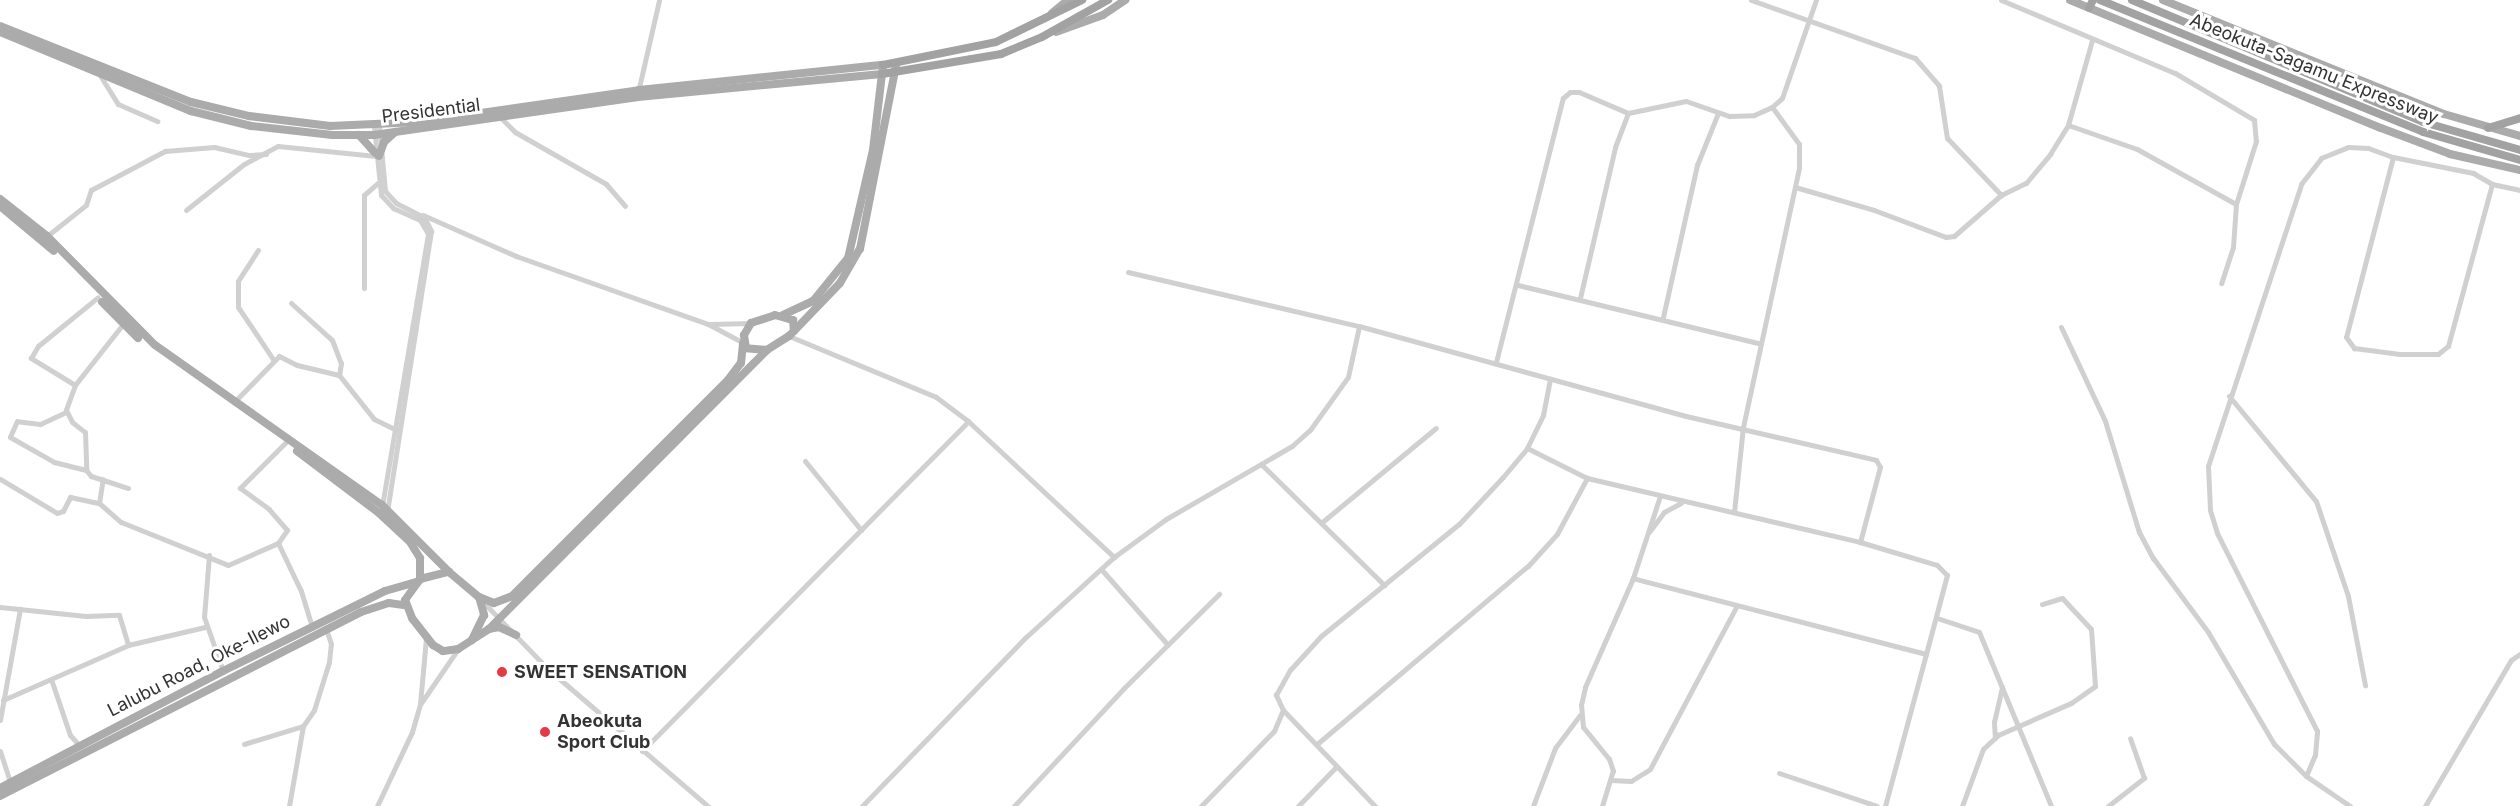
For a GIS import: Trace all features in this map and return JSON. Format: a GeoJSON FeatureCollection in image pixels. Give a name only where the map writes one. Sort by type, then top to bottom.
{"type":"FeatureCollection","features":[{"type":"Feature","properties":{"kind":"highway"},"geometry":{"type":"LineString","coordinates":[[882,70],[897,63],[996,42],[1036,25],[1082,0]]}},
{"type":"Feature","properties":{"kind":"highway"},"geometry":{"type":"LineString","coordinates":[[882,70],[895,73],[1001,54],[1042,37],[1108,0]]}},
{"type":"Feature","properties":{"kind":"highway","name":"Abeokuta-Sagamu Expressway"},"geometry":{"type":"LineString","coordinates":[[2100,0],[2388,113],[2451,133],[2520,150]]}},
{"type":"Feature","properties":{"kind":"highway","name":"Abeokuta-Sagamu Expressway"},"geometry":{"type":"LineString","coordinates":[[2132,0],[2451,142],[2520,159]]}},
{"type":"Feature","properties":{"kind":"highway"},"geometry":{"type":"LineString","coordinates":[[2488,128],[2520,118]]}},
{"type":"Feature","properties":{"kind":"main road"},"geometry":{"type":"LineString","coordinates":[[1036,25],[1068,0]]}},
{"type":"Feature","properties":{"kind":"main road"},"geometry":{"type":"LineString","coordinates":[[1042,37],[1103,15],[1125,0]]}},
{"type":"Feature","properties":{"kind":"main road"},"geometry":{"type":"LineString","coordinates":[[2070,0],[2091,4],[2381,129],[2450,154],[2520,170]]}},
{"type":"Feature","properties":{"kind":"main road"},"geometry":{"type":"LineString","coordinates":[[2163,0],[2444,114],[2520,136]]}},
{"type":"Feature","properties":{"kind":"main road"},"geometry":{"type":"LineString","coordinates":[[0,26],[128,79],[220,110],[301,124],[376,130],[638,93],[882,70],[873,150],[848,258],[813,301],[783,315],[751,323],[743,343],[741,363],[728,380],[512,596],[494,603],[481,599],[384,512],[141,333],[47,236],[0,199]]}},
{"type":"Feature","properties":{"kind":"main road","name":"Presidential"},"geometry":{"type":"LineString","coordinates":[[0,32],[101,77],[222,120],[305,133],[359,135],[376,130],[395,132],[501,118],[638,93]]}},
{"type":"Feature","properties":{"kind":"main road"},"geometry":{"type":"LineString","coordinates":[[0,206],[55,252],[123,324],[152,349],[384,512],[417,551],[419,580],[404,605],[426,638],[443,651],[458,649],[489,629],[767,350],[791,333],[841,281],[860,249],[897,63]]}},
{"type":"Feature","properties":{"kind":"main road"},"geometry":{"type":"LineString","coordinates":[[359,135],[376,155],[384,142],[395,132]]}},
{"type":"Feature","properties":{"kind":"main road"},"geometry":{"type":"LineString","coordinates":[[783,315],[793,320],[791,333]]}},
{"type":"Feature","properties":{"kind":"main road"},"geometry":{"type":"LineString","coordinates":[[743,343],[754,352],[767,350]]}},
{"type":"Feature","properties":{"kind":"main road"},"geometry":{"type":"LineString","coordinates":[[419,580],[449,572]]}},
{"type":"Feature","properties":{"kind":"main road","name":"Lalubu Road, Oke-Ilewo"},"geometry":{"type":"LineString","coordinates":[[0,788],[223,671],[398,585],[419,580]]}},
{"type":"Feature","properties":{"kind":"main road"},"geometry":{"type":"LineString","coordinates":[[472,640],[482,622],[481,599]]}},
{"type":"Feature","properties":{"kind":"main road","name":"Lalubu Road, Oke-Ilewo"},"geometry":{"type":"LineString","coordinates":[[0,796],[326,629],[380,604],[404,605]]}},
{"type":"Feature","properties":{"kind":"main road"},"geometry":{"type":"LineString","coordinates":[[489,629],[499,627],[516,635]]}},
{"type":"Feature","properties":{"kind":"street"},"geometry":{"type":"LineString","coordinates":[[638,93],[659,0]]}},
{"type":"Feature","properties":{"kind":"street"},"geometry":{"type":"LineString","coordinates":[[1752,0],[1810,18],[1915,58],[1939,86],[1947,138],[2001,195]]}},
{"type":"Feature","properties":{"kind":"street"},"geometry":{"type":"LineString","coordinates":[[1496,362],[1518,285],[1563,98],[1570,92],[1579,92],[1628,113],[1686,101],[1718,112],[1740,116],[1772,107],[1790,81],[1816,0]]}},
{"type":"Feature","properties":{"kind":"street"},"geometry":{"type":"LineString","coordinates":[[2001,0],[2175,73],[2254,120],[2256,141],[2236,204],[2233,247],[2221,283]]}},
{"type":"Feature","properties":{"kind":"street"},"geometry":{"type":"LineString","coordinates":[[1795,187],[1874,210],[1946,237],[1964,230],[2001,195],[2026,183],[2038,170],[2068,125],[2092,40]]}},
{"type":"Feature","properties":{"kind":"street"},"geometry":{"type":"LineString","coordinates":[[101,77],[118,104],[157,121]]}},
{"type":"Feature","properties":{"kind":"street"},"geometry":{"type":"LineString","coordinates":[[1734,512],[1743,427],[1795,187],[1799,144],[1772,107]]}},
{"type":"Feature","properties":{"kind":"street"},"geometry":{"type":"LineString","coordinates":[[1663,317],[1697,165],[1718,112]]}},
{"type":"Feature","properties":{"kind":"street"},"geometry":{"type":"LineString","coordinates":[[1580,298],[1615,147],[1628,113]]}},
{"type":"Feature","properties":{"kind":"street"},"geometry":{"type":"LineString","coordinates":[[501,118],[514,132],[606,184],[626,206]]}},
{"type":"Feature","properties":{"kind":"street"},"geometry":{"type":"LineString","coordinates":[[2068,125],[2137,149],[2236,204]]}},
{"type":"Feature","properties":{"kind":"street"},"geometry":{"type":"LineString","coordinates":[[376,130],[378,183],[388,204],[420,220],[428,234],[399,430]]}},
{"type":"Feature","properties":{"kind":"street"},"geometry":{"type":"LineString","coordinates":[[186,210],[244,164],[267,154],[278,146],[376,155]]}},
{"type":"Feature","properties":{"kind":"street"},"geometry":{"type":"LineString","coordinates":[[47,236],[86,205],[91,190],[165,151],[214,147],[249,155],[267,154]]}},
{"type":"Feature","properties":{"kind":"street"},"geometry":{"type":"LineString","coordinates":[[2306,776],[2315,755],[2317,731],[2217,533],[2210,510],[2208,466],[2229,396],[2295,202],[2311,167],[2334,151],[2348,147],[2368,148],[2393,157],[2473,173],[2492,184],[2520,190]]}},
{"type":"Feature","properties":{"kind":"street"},"geometry":{"type":"LineString","coordinates":[[376,155],[385,191],[396,203],[516,256],[708,324],[743,343]]}},
{"type":"Feature","properties":{"kind":"street"},"geometry":{"type":"LineString","coordinates":[[2393,157],[2346,337],[2354,348],[2400,354],[2438,354],[2448,346],[2492,184]]}},
{"type":"Feature","properties":{"kind":"street"},"geometry":{"type":"LineString","coordinates":[[364,288],[364,195],[378,183]]}},
{"type":"Feature","properties":{"kind":"street"},"geometry":{"type":"LineString","coordinates":[[384,512],[431,244],[429,224],[418,213]]}},
{"type":"Feature","properties":{"kind":"street"},"geometry":{"type":"LineString","coordinates":[[258,250],[238,280],[238,307],[273,359]]}},
{"type":"Feature","properties":{"kind":"street"},"geometry":{"type":"LineString","coordinates":[[1128,272],[1359,326],[1496,362],[1550,379],[1876,459],[1880,467],[1860,542]]}},
{"type":"Feature","properties":{"kind":"street"},"geometry":{"type":"LineString","coordinates":[[1518,285],[1663,317],[1761,344]]}},
{"type":"Feature","properties":{"kind":"street"},"geometry":{"type":"LineString","coordinates":[[75,385],[31,358],[38,346],[98,297]]}},
{"type":"Feature","properties":{"kind":"street"},"geometry":{"type":"LineString","coordinates":[[291,303],[332,340],[341,363],[339,375]]}},
{"type":"Feature","properties":{"kind":"street"},"geometry":{"type":"LineString","coordinates":[[708,324],[751,323]]}},
{"type":"Feature","properties":{"kind":"street"},"geometry":{"type":"LineString","coordinates":[[123,324],[75,385],[66,412],[40,424],[17,421],[10,437],[54,462],[86,470],[128,488]]}},
{"type":"Feature","properties":{"kind":"street"},"geometry":{"type":"LineString","coordinates":[[862,806],[1026,638],[1114,557],[1166,519],[1261,464],[1310,430],[1340,390],[1352,368],[1354,338],[1359,326]]}},
{"type":"Feature","properties":{"kind":"street"},"geometry":{"type":"LineString","coordinates":[[2061,327],[2105,421],[2139,532],[2153,558],[2208,633],[2274,744],[2306,776],[2350,806]]}},
{"type":"Feature","properties":{"kind":"street"},"geometry":{"type":"LineString","coordinates":[[791,333],[936,397],[968,421],[1114,557]]}},
{"type":"Feature","properties":{"kind":"street"},"geometry":{"type":"LineString","coordinates":[[235,401],[273,359],[279,356],[297,365],[339,375],[374,419],[399,430]]}},
{"type":"Feature","properties":{"kind":"street"},"geometry":{"type":"LineString","coordinates":[[1375,806],[1283,710],[1276,695],[1290,670],[1321,636],[1459,524],[1527,448],[1543,415],[1550,379]]}},
{"type":"Feature","properties":{"kind":"street"},"geometry":{"type":"LineString","coordinates":[[2229,396],[2316,501],[2348,596],[2365,685]]}},
{"type":"Feature","properties":{"kind":"street"},"geometry":{"type":"LineString","coordinates":[[66,412],[72,422],[85,432],[86,470]]}},
{"type":"Feature","properties":{"kind":"street"},"geometry":{"type":"LineString","coordinates":[[642,751],[968,421]]}},
{"type":"Feature","properties":{"kind":"street"},"geometry":{"type":"LineString","coordinates":[[1321,523],[1436,428]]}},
{"type":"Feature","properties":{"kind":"street"},"geometry":{"type":"LineString","coordinates":[[0,479],[57,513],[63,511],[70,496],[99,503],[121,522],[209,555],[228,565],[278,543],[287,530],[269,509],[240,488],[285,443]]}},
{"type":"Feature","properties":{"kind":"street"},"geometry":{"type":"LineString","coordinates":[[1527,448],[1587,478],[1860,542],[1941,567],[1947,575],[1937,618],[1885,806]]}},
{"type":"Feature","properties":{"kind":"street"},"geometry":{"type":"LineString","coordinates":[[805,461],[861,530]]}},
{"type":"Feature","properties":{"kind":"street"},"geometry":{"type":"LineString","coordinates":[[1261,464],[1384,585]]}},
{"type":"Feature","properties":{"kind":"street"},"geometry":{"type":"LineString","coordinates":[[1317,744],[1528,566],[1557,534],[1587,478]]}},
{"type":"Feature","properties":{"kind":"street"},"geometry":{"type":"LineString","coordinates":[[99,503],[103,479]]}},
{"type":"Feature","properties":{"kind":"street"},"geometry":{"type":"LineString","coordinates":[[1533,806],[1555,748],[1580,715],[1585,687],[1633,578],[1659,496]]}},
{"type":"Feature","properties":{"kind":"street"},"geometry":{"type":"LineString","coordinates":[[1644,541],[1664,512],[1682,502]]}},
{"type":"Feature","properties":{"kind":"street"},"geometry":{"type":"LineString","coordinates":[[278,543],[301,591],[312,627]]}},
{"type":"Feature","properties":{"kind":"street"},"geometry":{"type":"LineString","coordinates":[[209,555],[204,586],[205,627],[223,671]]}},
{"type":"Feature","properties":{"kind":"street"},"geometry":{"type":"LineString","coordinates":[[1101,568],[1168,645]]}},
{"type":"Feature","properties":{"kind":"street"},"geometry":{"type":"LineString","coordinates":[[1633,578],[1736,607],[1926,654]]}},
{"type":"Feature","properties":{"kind":"street"},"geometry":{"type":"LineString","coordinates":[[1014,806],[1220,594]]}},
{"type":"Feature","properties":{"kind":"street"},"geometry":{"type":"LineString","coordinates":[[1962,806],[1983,749],[1995,738],[2077,699],[2095,686],[2091,629],[2062,598],[2042,604]]}},
{"type":"Feature","properties":{"kind":"street"},"geometry":{"type":"LineString","coordinates":[[481,599],[548,669],[708,806]]}},
{"type":"Feature","properties":{"kind":"street"},"geometry":{"type":"LineString","coordinates":[[0,607],[86,616],[119,615],[128,645]]}},
{"type":"Feature","properties":{"kind":"street"},"geometry":{"type":"LineString","coordinates":[[1610,780],[1631,781],[1650,769],[1736,607]]}},
{"type":"Feature","properties":{"kind":"street"},"geometry":{"type":"LineString","coordinates":[[0,720],[20,609]]}},
{"type":"Feature","properties":{"kind":"street"},"geometry":{"type":"LineString","coordinates":[[1937,618],[1978,632],[2051,806]]}},
{"type":"Feature","properties":{"kind":"street"},"geometry":{"type":"LineString","coordinates":[[3,699],[128,645],[205,627]]}},
{"type":"Feature","properties":{"kind":"street"},"geometry":{"type":"LineString","coordinates":[[289,806],[303,726],[314,710],[329,662],[332,644],[326,629]]}},
{"type":"Feature","properties":{"kind":"street"},"geometry":{"type":"LineString","coordinates":[[377,806],[412,732],[420,704],[426,638]]}},
{"type":"Feature","properties":{"kind":"street"},"geometry":{"type":"LineString","coordinates":[[420,704],[458,649]]}},
{"type":"Feature","properties":{"kind":"street"},"geometry":{"type":"LineString","coordinates":[[2425,806],[2511,660],[2520,654]]}},
{"type":"Feature","properties":{"kind":"street"},"geometry":{"type":"LineString","coordinates":[[51,679],[70,735],[80,746]]}},
{"type":"Feature","properties":{"kind":"street"},"geometry":{"type":"LineString","coordinates":[[422,684],[431,686]]}},
{"type":"Feature","properties":{"kind":"street"},"geometry":{"type":"LineString","coordinates":[[1995,738],[1994,722],[2002,687]]}},
{"type":"Feature","properties":{"kind":"street"},"geometry":{"type":"LineString","coordinates":[[1201,806],[1274,731],[1283,710]]}},
{"type":"Feature","properties":{"kind":"street"},"geometry":{"type":"LineString","coordinates":[[1580,715],[1589,737],[1609,759],[1613,771],[1602,806]]}},
{"type":"Feature","properties":{"kind":"street"},"geometry":{"type":"LineString","coordinates":[[244,744],[303,726]]}},
{"type":"Feature","properties":{"kind":"street"},"geometry":{"type":"LineString","coordinates":[[2108,806],[2144,778],[2130,738]]}},
{"type":"Feature","properties":{"kind":"street"},"geometry":{"type":"LineString","coordinates":[[0,751],[10,782]]}},
{"type":"Feature","properties":{"kind":"street"},"geometry":{"type":"LineString","coordinates":[[1298,806],[1336,767]]}},
{"type":"Feature","properties":{"kind":"street"},"geometry":{"type":"LineString","coordinates":[[1779,773],[1877,806]]}},
{"type":"Feature","properties":{"kind":"place","name":"SWEET SENSATION"},"geometry":{"type":"Point","coordinates":[502,672]}},
{"type":"Feature","properties":{"kind":"place","name":"Abeokuta Sport Club"},"geometry":{"type":"Point","coordinates":[545,732]}}]}
